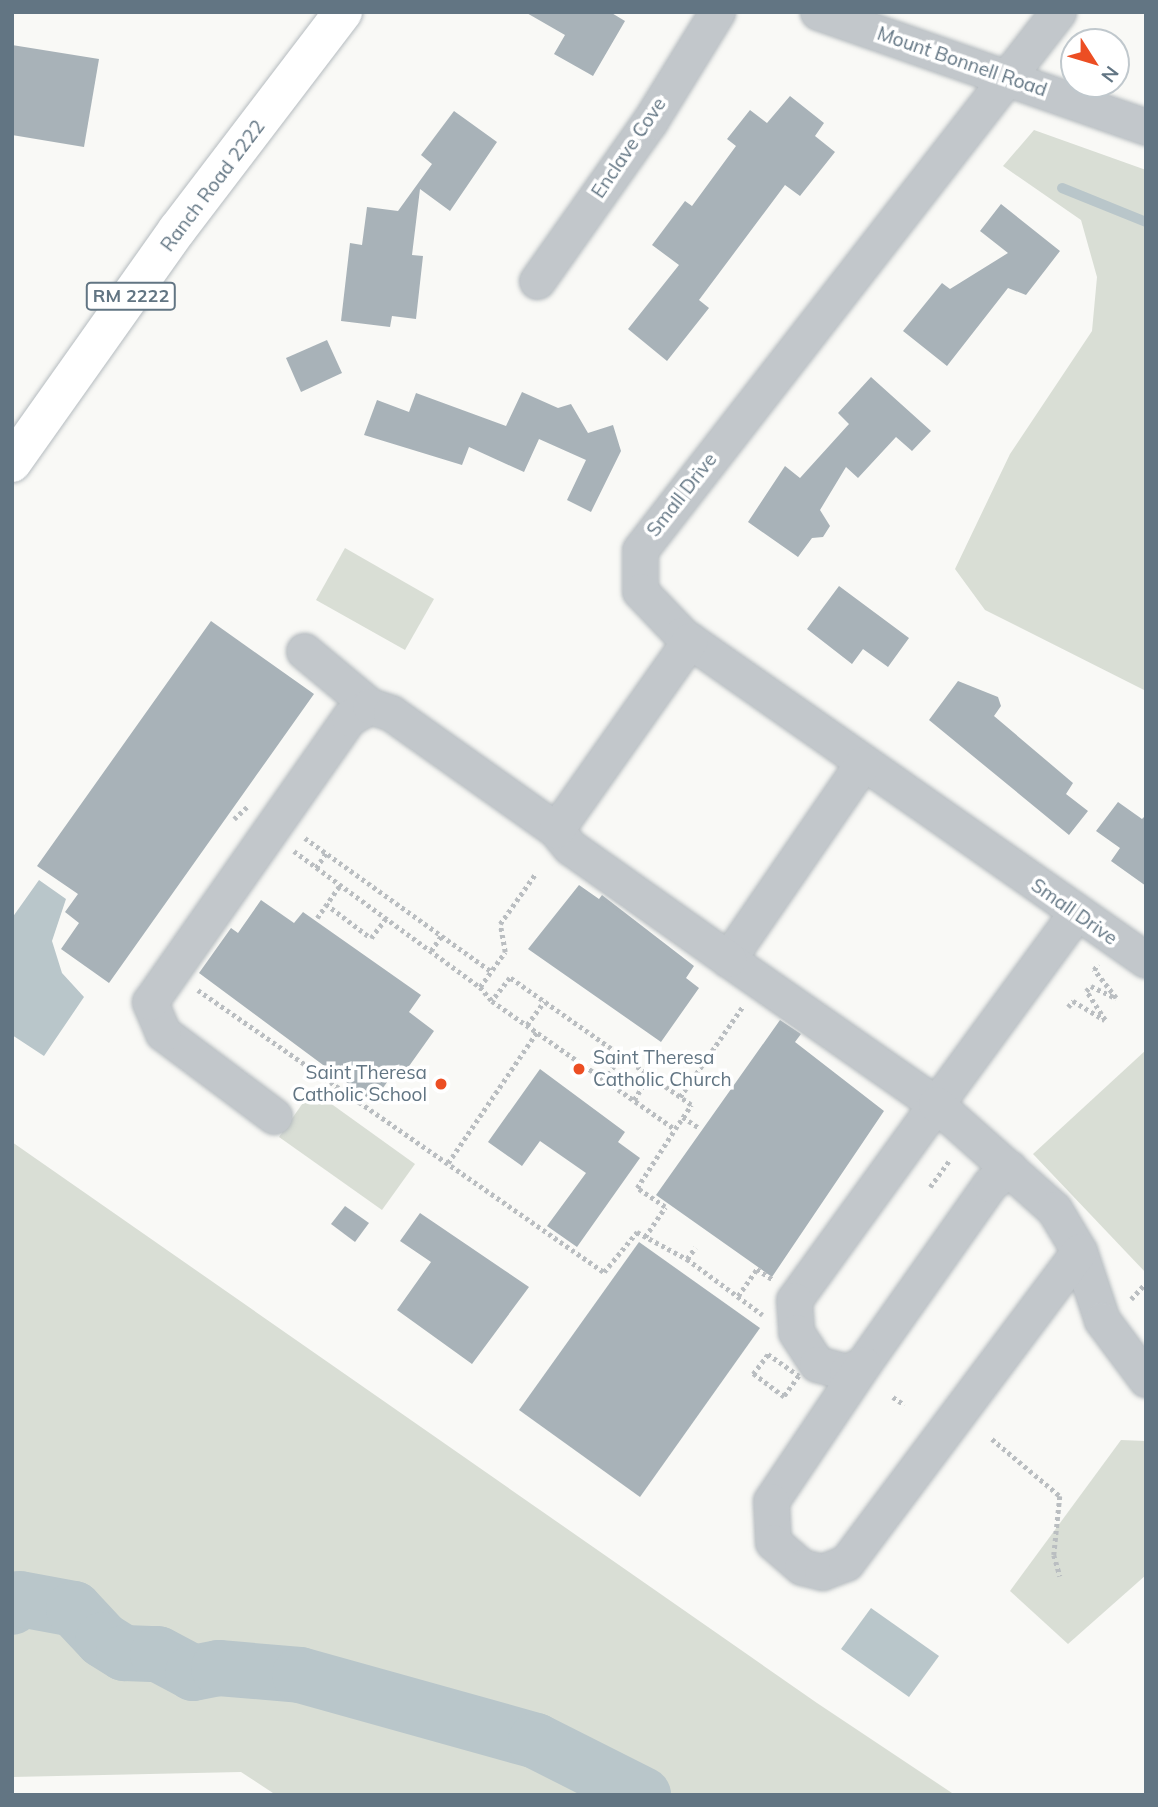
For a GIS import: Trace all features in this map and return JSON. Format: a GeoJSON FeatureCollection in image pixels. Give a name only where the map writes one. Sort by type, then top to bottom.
{"type":"FeatureCollection","features":[{"type":"Feature","properties":{"kind":"main road","name":"Ranch Road 2222"},"geometry":{"type":"LineString","coordinates":[[12,463],[177,230],[343,12]]}},
{"type":"Feature","properties":{"kind":"street","name":"Enclave Cove"},"geometry":{"type":"LineString","coordinates":[[537,281],[650,121],[717,12]]}},
{"type":"Feature","properties":{"kind":"street","name":"Mount Bonnell Road"},"geometry":{"type":"LineString","coordinates":[[818,12],[1007,76],[1146,127]]}},
{"type":"Feature","properties":{"kind":"street","name":"Small Drive"},"geometry":{"type":"LineString","coordinates":[[1058,12],[640,550],[639,591],[690,640],[862,764],[1146,960]]}},
{"type":"Feature","properties":{"kind":"street"},"geometry":{"type":"LineString","coordinates":[[556,830],[690,640]]}},
{"type":"Feature","properties":{"kind":"street"},"geometry":{"type":"LineString","coordinates":[[304,651],[370,706],[391,713],[556,830],[570,847],[936,1104],[1054,1209],[1079,1251],[1102,1320],[1146,1380]]}},
{"type":"Feature","properties":{"kind":"street"},"geometry":{"type":"LineString","coordinates":[[274,1116],[153,1020],[150,1002],[349,718],[370,706]]}},
{"type":"Feature","properties":{"kind":"street"},"geometry":{"type":"LineString","coordinates":[[728,959],[862,764]]}},
{"type":"Feature","properties":{"kind":"street"},"geometry":{"type":"LineString","coordinates":[[863,1364],[847,1372],[817,1364],[796,1332],[794,1300],[1076,913]]}},
{"type":"Feature","properties":{"kind":"street"},"geometry":{"type":"LineString","coordinates":[[1009,1168],[990,1184],[863,1364],[771,1501],[773,1542],[802,1567],[822,1572],[846,1563],[1079,1251]]}},
{"type":"Feature","properties":{"kind":"path"},"geometry":{"type":"LineString","coordinates":[[274,826],[326,853],[491,971]]}},
{"type":"Feature","properties":{"kind":"path"},"geometry":{"type":"LineString","coordinates":[[274,826],[316,868],[480,987],[492,1001],[675,1129]]}},
{"type":"Feature","properties":{"kind":"path"},"geometry":{"type":"LineString","coordinates":[[316,868],[326,853]]}},
{"type":"Feature","properties":{"kind":"path"},"geometry":{"type":"LineString","coordinates":[[480,987],[505,951],[500,924],[536,873]]}},
{"type":"Feature","properties":{"kind":"path"},"geometry":{"type":"LineString","coordinates":[[317,918],[340,885]]}},
{"type":"Feature","properties":{"kind":"path"},"geometry":{"type":"LineString","coordinates":[[326,904],[371,938],[386,918]]}},
{"type":"Feature","properties":{"kind":"path"},"geometry":{"type":"LineString","coordinates":[[432,951],[441,936]]}},
{"type":"Feature","properties":{"kind":"path"},"geometry":{"type":"LineString","coordinates":[[1068,1007],[1073,1001],[1105,1020],[1086,991],[1091,986],[1116,998],[1094,970],[1100,961]]}},
{"type":"Feature","properties":{"kind":"path"},"geometry":{"type":"LineString","coordinates":[[172,971],[604,1272],[637,1232],[687,1259],[770,1322]]}},
{"type":"Feature","properties":{"kind":"path"},"geometry":{"type":"LineString","coordinates":[[492,1001],[510,978],[691,1105],[637,1188],[665,1208],[645,1237]]}},
{"type":"Feature","properties":{"kind":"path"},"geometry":{"type":"LineString","coordinates":[[680,1097],[761,981]]}},
{"type":"Feature","properties":{"kind":"path"},"geometry":{"type":"LineString","coordinates":[[527,1026],[544,1002]]}},
{"type":"Feature","properties":{"kind":"path"},"geometry":{"type":"LineString","coordinates":[[448,1163],[537,1032]]}},
{"type":"Feature","properties":{"kind":"path"},"geometry":{"type":"LineString","coordinates":[[604,1080],[621,1056]]}},
{"type":"Feature","properties":{"kind":"path"},"geometry":{"type":"LineString","coordinates":[[634,1100],[649,1076]]}},
{"type":"Feature","properties":{"kind":"path"},"geometry":{"type":"LineString","coordinates":[[683,1117],[698,1127]]}},
{"type":"Feature","properties":{"kind":"path"},"geometry":{"type":"LineString","coordinates":[[687,1259],[695,1248]]}},
{"type":"Feature","properties":{"kind":"path"},"geometry":{"type":"LineString","coordinates":[[738,1296],[757,1269],[772,1279],[778,1271]]}},
{"type":"Feature","properties":{"kind":"path"},"geometry":{"type":"LineString","coordinates":[[1133,1305],[1130,1297],[1143,1286]]}},
{"type":"Feature","properties":{"kind":"path"},"geometry":{"type":"LineString","coordinates":[[768,1354],[799,1376],[784,1396],[753,1374],[771,1346]]}},
{"type":"Feature","properties":{"kind":"path"},"geometry":{"type":"LineString","coordinates":[[893,1397],[905,1405]]}},
{"type":"Feature","properties":{"kind":"path"},"geometry":{"type":"LineString","coordinates":[[992,1438],[1060,1496],[1054,1555],[1060,1576]]}},
{"type":"Feature","properties":{"kind":"shaded area"},"geometry":{"type":"Polygon","coordinates":[[[1034,130],[1146,170],[1146,691],[985,610],[955,569],[1010,454],[1092,331],[1097,277],[1081,220],[1003,166],[1034,130]]]}},
{"type":"Feature","properties":{"kind":"shaded area"},"geometry":{"type":"Polygon","coordinates":[[[345,548],[434,599],[405,650],[316,600],[345,548]]]}},
{"type":"Feature","properties":{"kind":"shaded area"},"geometry":{"type":"Polygon","coordinates":[[[39,880],[66,899],[52,941],[62,973],[84,997],[44,1056],[12,1035],[12,918],[39,880]]]}},
{"type":"Feature","properties":{"kind":"shaded area"},"geometry":{"type":"Polygon","coordinates":[[[1146,1050],[1146,1273],[1033,1154],[1146,1050]]]}},
{"type":"Feature","properties":{"kind":"shaded area"},"geometry":{"type":"Polygon","coordinates":[[[312,1090],[415,1164],[382,1210],[279,1137],[312,1090]]]}},
{"type":"Feature","properties":{"kind":"shaded area"},"geometry":{"type":"Polygon","coordinates":[[[12,1142],[817,1703],[955,1795],[276,1795],[241,1772],[12,1777],[12,1142]]]}},
{"type":"Feature","properties":{"kind":"shaded area"},"geometry":{"type":"Polygon","coordinates":[[[1121,1440],[1146,1441],[1146,1575],[1068,1644],[1010,1591],[1121,1440]]]}},
{"type":"Feature","properties":{"kind":"shaded area"},"geometry":{"type":"Polygon","coordinates":[[[871,1608],[939,1656],[909,1697],[841,1649],[871,1608]]]}},
{"type":"Feature","properties":{"kind":"building"},"geometry":{"type":"Polygon","coordinates":[[[525,12],[610,12],[625,21],[593,76],[554,54],[565,35],[525,12]]]}},
{"type":"Feature","properties":{"kind":"building"},"geometry":{"type":"Polygon","coordinates":[[[12,45],[99,59],[84,147],[12,135],[12,45]]]}},
{"type":"Feature","properties":{"kind":"building"},"geometry":{"type":"Polygon","coordinates":[[[790,96],[824,123],[815,136],[835,152],[800,196],[785,185],[699,300],[709,308],[667,361],[628,329],[679,265],[652,245],[685,201],[692,206],[736,146],[727,139],[750,110],[767,123],[790,96]]]}},
{"type":"Feature","properties":{"kind":"building"},"geometry":{"type":"Polygon","coordinates":[[[454,111],[497,142],[450,211],[420,189],[412,255],[423,256],[416,319],[392,316],[390,327],[341,321],[350,243],[362,245],[367,207],[398,211],[432,164],[421,155],[454,111]]]}},
{"type":"Feature","properties":{"kind":"building"},"geometry":{"type":"Polygon","coordinates":[[[1001,204],[1060,251],[1026,295],[1008,288],[947,366],[903,331],[942,283],[950,289],[1008,253],[980,231],[1001,204]]]}},
{"type":"Feature","properties":{"kind":"building"},"geometry":{"type":"Polygon","coordinates":[[[327,340],[342,373],[301,392],[286,358],[327,340]]]}},
{"type":"Feature","properties":{"kind":"building"},"geometry":{"type":"Polygon","coordinates":[[[871,377],[931,431],[912,451],[896,437],[858,478],[846,467],[820,510],[830,526],[823,537],[812,538],[798,557],[748,522],[785,466],[800,478],[849,424],[838,413],[871,377]]]}},
{"type":"Feature","properties":{"kind":"building"},"geometry":{"type":"Polygon","coordinates":[[[522,392],[558,408],[571,404],[588,433],[613,425],[621,451],[591,512],[567,500],[586,460],[539,439],[524,472],[469,447],[462,465],[364,435],[377,400],[409,412],[416,393],[506,426],[522,392]]]}},
{"type":"Feature","properties":{"kind":"building"},"geometry":{"type":"Polygon","coordinates":[[[839,586],[909,638],[888,667],[863,649],[852,664],[807,629],[839,586]]]}},
{"type":"Feature","properties":{"kind":"building"},"geometry":{"type":"Polygon","coordinates":[[[211,621],[314,694],[109,983],[61,949],[79,923],[65,912],[78,894],[37,866],[211,621]]]}},
{"type":"Feature","properties":{"kind":"building"},"geometry":{"type":"Polygon","coordinates":[[[958,681],[998,697],[1001,706],[994,716],[1073,783],[1066,794],[1088,811],[1069,835],[929,720],[958,681]]]}},
{"type":"Feature","properties":{"kind":"building"},"geometry":{"type":"Polygon","coordinates":[[[1118,802],[1142,819],[1146,815],[1146,886],[1111,861],[1120,848],[1096,831],[1118,802]]]}},
{"type":"Feature","properties":{"kind":"building"},"geometry":{"type":"Polygon","coordinates":[[[579,885],[599,899],[602,895],[694,966],[686,978],[699,988],[661,1042],[528,949],[579,885]]]}},
{"type":"Feature","properties":{"kind":"building"},"geometry":{"type":"Polygon","coordinates":[[[261,900],[294,923],[303,912],[421,995],[409,1012],[434,1031],[402,1076],[395,1071],[373,1102],[199,973],[231,928],[238,933],[261,900]]]}},
{"type":"Feature","properties":{"kind":"building"},"geometry":{"type":"Polygon","coordinates":[[[780,1020],[801,1034],[795,1042],[884,1111],[772,1277],[656,1195],[780,1020]]]}},
{"type":"Feature","properties":{"kind":"building"},"geometry":{"type":"Polygon","coordinates":[[[540,1069],[625,1132],[618,1142],[640,1158],[577,1247],[547,1226],[586,1173],[540,1141],[522,1166],[488,1142],[540,1069]]]}},
{"type":"Feature","properties":{"kind":"building"},"geometry":{"type":"Polygon","coordinates":[[[345,1206],[369,1223],[355,1242],[331,1224],[345,1206]]]}},
{"type":"Feature","properties":{"kind":"building"},"geometry":{"type":"Polygon","coordinates":[[[420,1213],[529,1287],[472,1364],[397,1310],[431,1262],[400,1241],[420,1213]]]}},
{"type":"Feature","properties":{"kind":"building"},"geometry":{"type":"Polygon","coordinates":[[[639,1242],[760,1328],[640,1497],[519,1410],[639,1242]]]}},
{"type":"Feature","properties":{"kind":"waterway"},"geometry":{"type":"LineString","coordinates":[[1062,188],[1146,222]]}},
{"type":"Feature","properties":{"kind":"waterway"},"geometry":{"type":"LineString","coordinates":[[12,1607],[20,1599],[74,1609],[103,1640],[124,1653],[158,1654],[193,1673],[219,1668],[300,1675],[536,1741],[643,1795]]}},
{"type":"Feature","properties":{"kind":"place","name":"Saint Theresa Catholic Church"},"geometry":{"type":"Point","coordinates":[579,1069]}},
{"type":"Feature","properties":{"kind":"place","name":"Saint Theresa Catholic School"},"geometry":{"type":"Point","coordinates":[441,1084]}}]}
